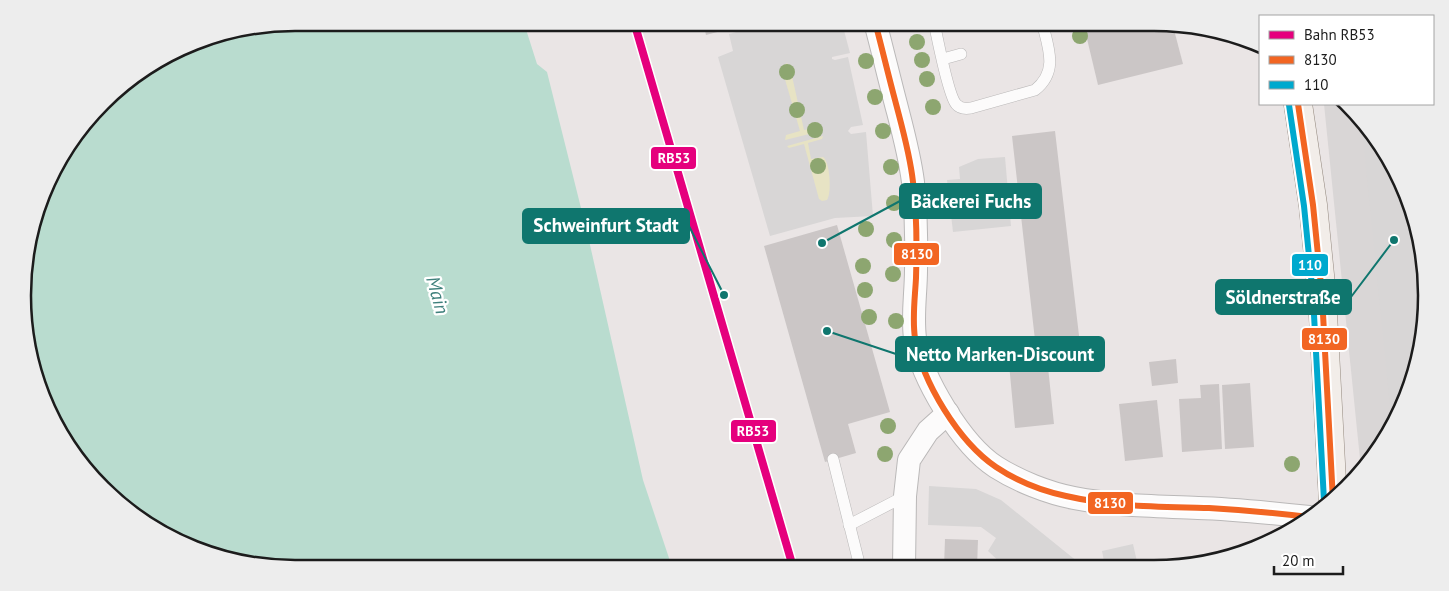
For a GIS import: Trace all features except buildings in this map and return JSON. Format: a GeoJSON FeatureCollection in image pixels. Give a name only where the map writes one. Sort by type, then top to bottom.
{"type":"FeatureCollection","features":[{"type":"Feature","properties":{"kind":"main road"},"geometry":{"type":"LineString","coordinates":[[1298,105],[1313,205],[1322,295],[1332,490]]}},
{"type":"Feature","properties":{"kind":"street"},"geometry":{"type":"LineString","coordinates":[[877,31],[907,149],[912,179],[917,224],[913,312],[915,339],[923,369],[948,413],[976,451],[996,467],[1026,482],[1073,498],[1142,505],[1299,516]]}},
{"type":"Feature","properties":{"kind":"street"},"geometry":{"type":"LineString","coordinates":[[904,560],[905,496],[909,460],[928,431],[948,413]]}},
{"type":"Feature","properties":{"kind":"lane"},"geometry":{"type":"LineString","coordinates":[[936,31],[956,104],[963,109],[1035,90],[1043,84],[1049,69],[1051,56],[1044,31]]}},
{"type":"Feature","properties":{"kind":"lane"},"geometry":{"type":"LineString","coordinates":[[943,60],[961,54]]}},
{"type":"Feature","properties":{"kind":"lane"},"geometry":{"type":"LineString","coordinates":[[832,459],[858,560]]}},
{"type":"Feature","properties":{"kind":"lane"},"geometry":{"type":"LineString","coordinates":[[849,525],[905,496]]}},
{"type":"Feature","properties":{"kind":"shaded area"},"geometry":{"type":"Polygon","coordinates":[[[740,31],[844,31],[850,53],[832,57],[832,59],[848,57],[863,125],[851,127],[848,131],[851,134],[866,132],[873,216],[835,218],[770,236],[718,57],[733,51],[729,34],[740,31]]]}},
{"type":"Feature","properties":{"kind":"shaded area"},"geometry":{"type":"Polygon","coordinates":[[[787,63],[790,67],[804,130],[817,127],[821,128],[821,131],[785,140],[786,135],[800,131],[782,69],[787,63]]]}},
{"type":"Feature","properties":{"kind":"shaded area"},"geometry":{"type":"Polygon","coordinates":[[[1324,105],[1336,105],[1352,121],[1382,163],[1398,194],[1409,227],[1417,278],[1418,296],[1413,347],[1404,380],[1398,397],[1382,428],[1360,460],[1324,105]]]}},
{"type":"Feature","properties":{"kind":"shaded area"},"geometry":{"type":"Polygon","coordinates":[[[1363,135],[1382,163],[1398,194],[1413,244],[1417,278],[1418,296],[1413,347],[1404,380],[1391,411],[1363,135]]]}},
{"type":"Feature","properties":{"kind":"shaded area"},"geometry":{"type":"Polygon","coordinates":[[[823,136],[822,139],[808,143],[811,159],[823,157],[827,165],[830,178],[829,197],[827,200],[822,201],[819,199],[804,144],[789,148],[787,146],[823,136]]]}},
{"type":"Feature","properties":{"kind":"shaded area"},"geometry":{"type":"Polygon","coordinates":[[[1005,157],[1011,226],[953,232],[947,180],[960,179],[959,167],[978,159],[1005,157]]]}},
{"type":"Feature","properties":{"kind":"shaded area"},"geometry":{"type":"Polygon","coordinates":[[[929,486],[976,489],[1001,500],[1076,560],[998,560],[988,551],[996,538],[981,527],[928,525],[929,486]]]}},
{"type":"Feature","properties":{"kind":"shaded area"},"geometry":{"type":"Polygon","coordinates":[[[1133,544],[1137,560],[1104,560],[1102,551],[1133,544]]]}},
{"type":"Feature","properties":{"kind":"water","name":"Main"},"geometry":{"type":"Polygon","coordinates":[[[296,31],[527,31],[537,64],[547,72],[588,236],[643,480],[670,560],[278,559],[227,551],[194,540],[163,524],[121,494],[86,456],[67,428],[51,397],[40,364],[36,347],[31,296],[36,244],[51,194],[67,163],[97,121],[135,86],[163,67],[194,51],[227,40],[244,36],[296,31]]]}},
{"type":"Feature","properties":{"kind":"rail line","name":"RB53"},"geometry":{"type":"LineString","coordinates":[[637,31],[791,560]]}},
{"type":"Feature","properties":{"kind":"transit line","name":"8130"},"geometry":{"type":"LineString","coordinates":[[877,31],[906,141],[913,182],[917,242],[915,338],[925,373],[934,392],[944,410],[969,442],[982,456],[1012,477],[1066,496],[1120,504],[1209,508],[1299,516]]}},
{"type":"Feature","properties":{"kind":"transit line","name":"110"},"geometry":{"type":"LineString","coordinates":[[1289,105],[1304,206],[1313,296],[1324,497]]}},
{"type":"Feature","properties":{"kind":"transit line","name":"8130"},"geometry":{"type":"LineString","coordinates":[[1298,105],[1313,205],[1322,295],[1332,490]]}},
{"type":"Feature","properties":{"kind":"place","name":"Söldnerstraße"},"geometry":{"type":"Point","coordinates":[1394,240]}},
{"type":"Feature","properties":{"kind":"place","name":"Bäckerei Fuchs"},"geometry":{"type":"Point","coordinates":[822,243]}},
{"type":"Feature","properties":{"kind":"place","name":"Schweinfurt Stadt"},"geometry":{"type":"Point","coordinates":[724,295]}},
{"type":"Feature","properties":{"kind":"place","name":"Netto Marken-Discount"},"geometry":{"type":"Point","coordinates":[827,331]}}]}
